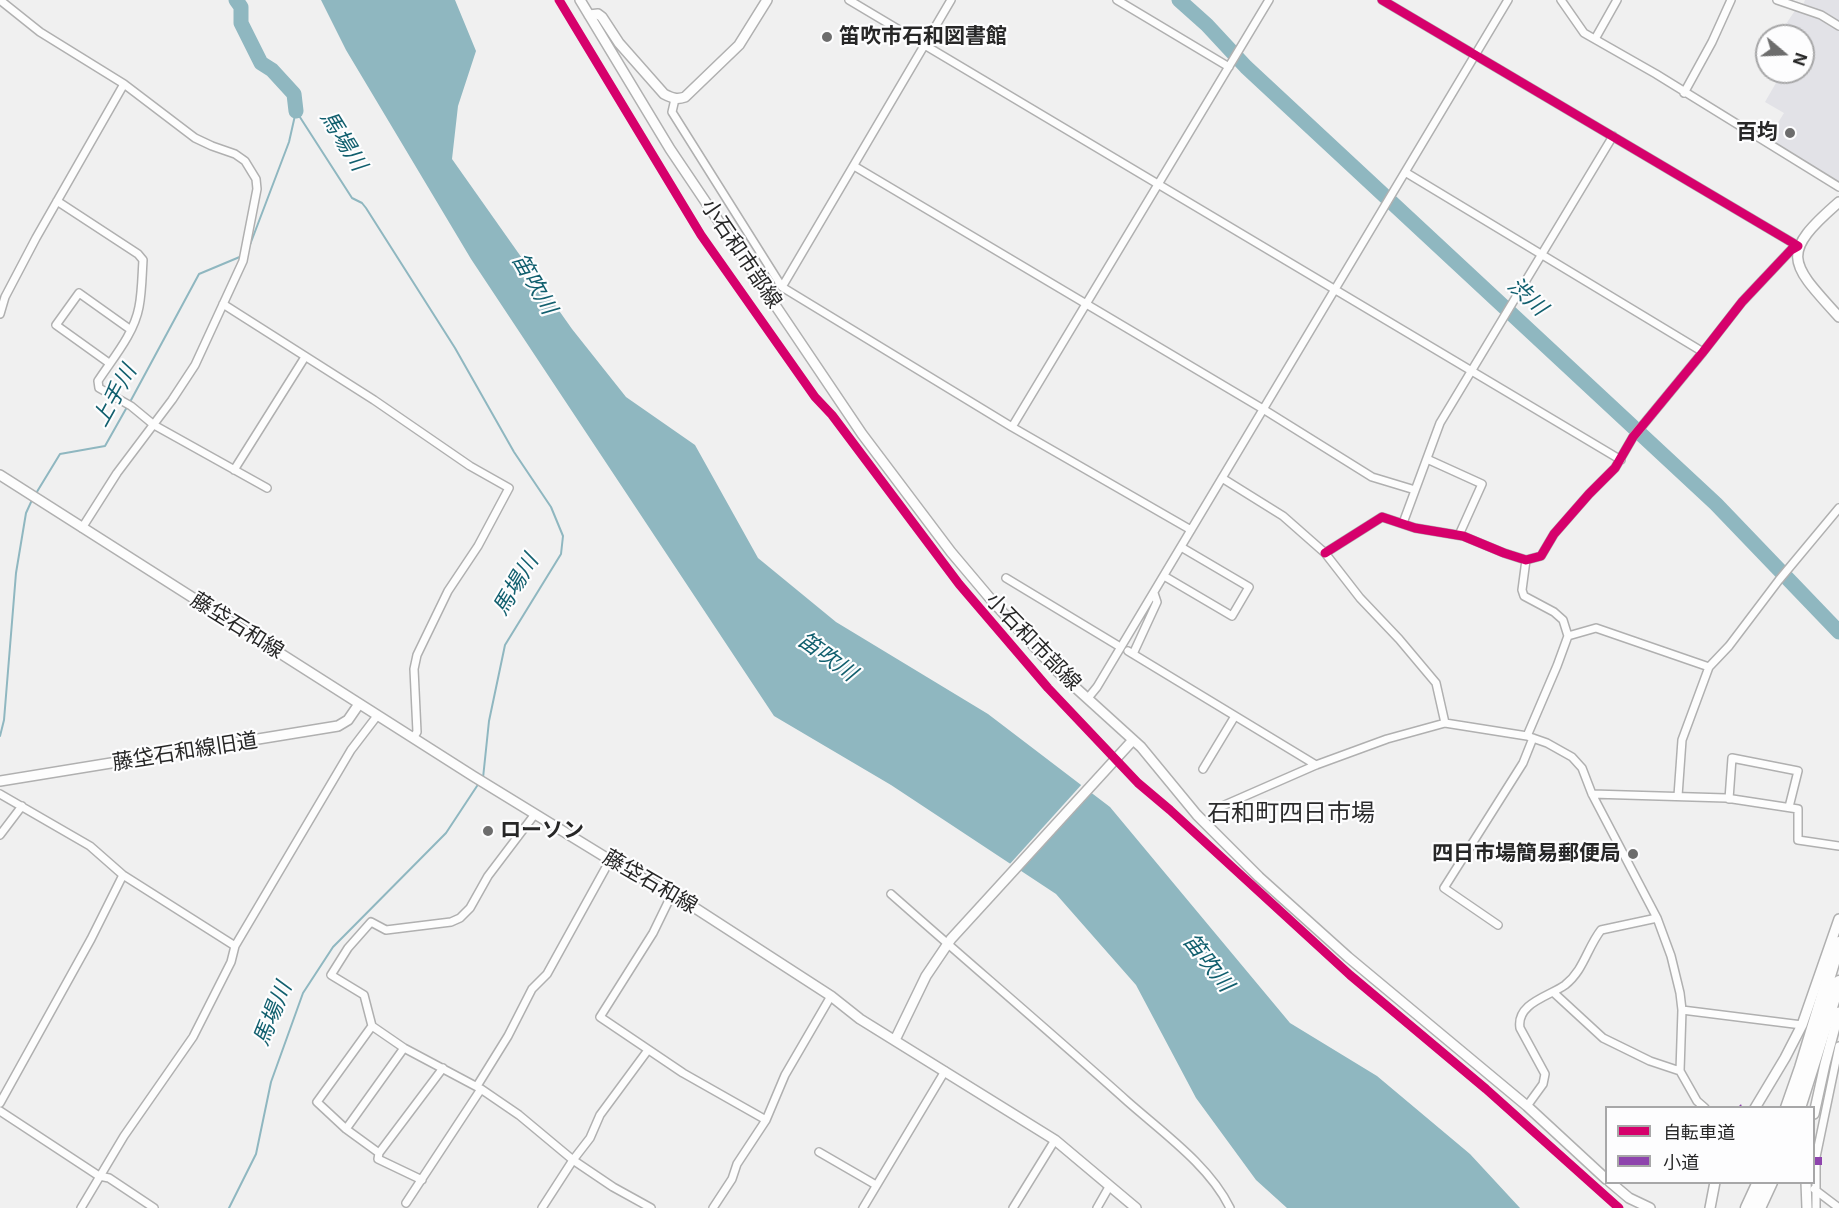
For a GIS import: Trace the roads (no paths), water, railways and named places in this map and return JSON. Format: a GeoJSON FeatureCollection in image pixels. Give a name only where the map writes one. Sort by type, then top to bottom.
{"type":"FeatureCollection","features":[{"type":"Feature","properties":{"kind":"highway"},"geometry":{"type":"LineString","coordinates":[[1786,1106],[1801,1068],[1839,943]]}},
{"type":"Feature","properties":{"kind":"highway"},"geometry":{"type":"LineString","coordinates":[[1799,1106],[1839,982]]}},
{"type":"Feature","properties":{"kind":"highway"},"geometry":{"type":"LineString","coordinates":[[1747,1208],[1758,1184]]}},
{"type":"Feature","properties":{"kind":"highway"},"geometry":{"type":"LineString","coordinates":[[1760,1208],[1770,1184]]}},
{"type":"Feature","properties":{"kind":"main road","name":"小石和市部線"},"geometry":{"type":"LineString","coordinates":[[580,0],[670,149],[892,476],[951,552],[1002,611],[1055,669],[1133,740],[1197,815],[1259,877],[1348,957],[1527,1106],[1605,1178]]}},
{"type":"Feature","properties":{"kind":"main road"},"geometry":{"type":"LineString","coordinates":[[589,15],[597,14],[602,17],[619,43],[664,94],[675,99],[686,97],[739,45],[767,0]]}},
{"type":"Feature","properties":{"kind":"main road"},"geometry":{"type":"LineString","coordinates":[[1839,202],[1810,229],[1798,246],[1797,263],[1805,278],[1839,316]]}},
{"type":"Feature","properties":{"kind":"main road","name":"藤垈石和線"},"geometry":{"type":"LineString","coordinates":[[0,475],[477,779],[610,860],[672,894],[831,996],[860,1019],[1055,1140],[1136,1208]]}},
{"type":"Feature","properties":{"kind":"main road","name":"藤垈石和線旧道"},"geometry":{"type":"LineString","coordinates":[[0,781],[338,726],[348,720],[359,704]]}},
{"type":"Feature","properties":{"kind":"main road"},"geometry":{"type":"LineString","coordinates":[[895,1040],[926,976],[949,941],[1133,740]]}},
{"type":"Feature","properties":{"kind":"main road"},"geometry":{"type":"LineString","coordinates":[[1756,1106],[1802,1025],[1839,919]]}},
{"type":"Feature","properties":{"kind":"main road"},"geometry":{"type":"LineString","coordinates":[[1815,1109],[1824,1064],[1839,1012]]}},
{"type":"Feature","properties":{"kind":"main road"},"geometry":{"type":"LineString","coordinates":[[1612,1184],[1629,1198],[1650,1208]]}},
{"type":"Feature","properties":{"kind":"main road"},"geometry":{"type":"LineString","coordinates":[[1710,1208],[1715,1184]]}},
{"type":"Feature","properties":{"kind":"main road"},"geometry":{"type":"LineString","coordinates":[[1807,1184],[1807,1208]]}},
{"type":"Feature","properties":{"kind":"street"},"geometry":{"type":"LineString","coordinates":[[0,0],[40,32],[124,84],[195,138],[235,154],[245,161],[256,179],[257,189],[243,261],[195,365],[154,425],[117,473],[82,528]]}},
{"type":"Feature","properties":{"kind":"street"},"geometry":{"type":"LineString","coordinates":[[849,0],[1621,460]]}},
{"type":"Feature","properties":{"kind":"street"},"geometry":{"type":"LineString","coordinates":[[782,287],[951,0]]}},
{"type":"Feature","properties":{"kind":"street"},"geometry":{"type":"LineString","coordinates":[[1117,0],[1231,64]]}},
{"type":"Feature","properties":{"kind":"street"},"geometry":{"type":"LineString","coordinates":[[1012,427],[1269,0]]}},
{"type":"Feature","properties":{"kind":"street"},"geometry":{"type":"LineString","coordinates":[[1325,553],[1382,517],[1415,528],[1459,535],[1504,554],[1526,560],[1541,556],[1554,534],[1621,460],[1633,437],[1742,302],[1791,250],[1798,246],[1382,0]]}},
{"type":"Feature","properties":{"kind":"street"},"geometry":{"type":"LineString","coordinates":[[1088,698],[1154,593],[1508,0]]}},
{"type":"Feature","properties":{"kind":"street"},"geometry":{"type":"LineString","coordinates":[[1561,0],[1584,33],[1656,74],[1839,187]]}},
{"type":"Feature","properties":{"kind":"street"},"geometry":{"type":"LineString","coordinates":[[1595,39],[1617,0]]}},
{"type":"Feature","properties":{"kind":"street"},"geometry":{"type":"LineString","coordinates":[[1684,93],[1712,42],[1731,0]]}},
{"type":"Feature","properties":{"kind":"street"},"geometry":{"type":"LineString","coordinates":[[1777,0],[1821,15],[1839,26]]}},
{"type":"Feature","properties":{"kind":"street"},"geometry":{"type":"LineString","coordinates":[[0,314],[5,297],[124,84]]}},
{"type":"Feature","properties":{"kind":"street"},"geometry":{"type":"LineString","coordinates":[[675,99],[672,112],[782,287],[1012,427],[1191,530]]}},
{"type":"Feature","properties":{"kind":"street"},"geometry":{"type":"LineString","coordinates":[[1403,523],[1440,423],[1613,136]]}},
{"type":"Feature","properties":{"kind":"street"},"geometry":{"type":"LineString","coordinates":[[854,166],[1263,409],[1372,477],[1415,490]]}},
{"type":"Feature","properties":{"kind":"street"},"geometry":{"type":"LineString","coordinates":[[1405,172],[1703,352]]}},
{"type":"Feature","properties":{"kind":"street"},"geometry":{"type":"LineString","coordinates":[[57,201],[138,254],[143,260],[140,306],[131,330],[97,385],[99,388],[129,404],[154,425],[267,488]]}},
{"type":"Feature","properties":{"kind":"street"},"geometry":{"type":"LineString","coordinates":[[110,363],[56,325],[79,293],[131,330]]}},
{"type":"Feature","properties":{"kind":"street"},"geometry":{"type":"LineString","coordinates":[[224,304],[374,400],[470,466],[509,488],[478,546],[448,591],[417,655],[414,669],[417,732],[413,738]]}},
{"type":"Feature","properties":{"kind":"street"},"geometry":{"type":"LineString","coordinates":[[234,470],[305,357]]}},
{"type":"Feature","properties":{"kind":"street"},"geometry":{"type":"LineString","coordinates":[[1427,459],[1482,484],[1459,535]]}},
{"type":"Feature","properties":{"kind":"street"},"geometry":{"type":"LineString","coordinates":[[1222,478],[1283,516],[1325,553],[1360,598],[1436,683],[1445,723]]}},
{"type":"Feature","properties":{"kind":"street"},"geometry":{"type":"LineString","coordinates":[[1678,796],[1682,740],[1708,667],[1729,646],[1779,580],[1839,508]]}},
{"type":"Feature","properties":{"kind":"street"},"geometry":{"type":"LineString","coordinates":[[1164,576],[1232,616],[1249,587],[1181,547]]}},
{"type":"Feature","properties":{"kind":"street"},"geometry":{"type":"LineString","coordinates":[[1498,925],[1444,888],[1523,763],[1530,737],[1568,636],[1563,620],[1554,612],[1524,596],[1522,590],[1526,560]]}},
{"type":"Feature","properties":{"kind":"street"},"geometry":{"type":"LineString","coordinates":[[1006,579],[1117,645]]}},
{"type":"Feature","properties":{"kind":"street"},"geometry":{"type":"LineString","coordinates":[[1154,593],[1156,602],[1130,652],[1316,765]]}},
{"type":"Feature","properties":{"kind":"street"},"geometry":{"type":"LineString","coordinates":[[1568,636],[1596,628],[1708,667]]}},
{"type":"Feature","properties":{"kind":"street"},"geometry":{"type":"LineString","coordinates":[[81,1208],[124,1136],[193,1036],[231,962],[235,946],[347,757],[378,716]]}},
{"type":"Feature","properties":{"kind":"street"},"geometry":{"type":"LineString","coordinates":[[1203,769],[1235,716]]}},
{"type":"Feature","properties":{"kind":"street"},"geometry":{"type":"LineString","coordinates":[[1220,807],[1316,765],[1387,739],[1445,723],[1530,737],[1547,743],[1572,757],[1582,768],[1592,794],[1657,918],[1671,956],[1682,1010],[1680,1071],[1697,1101],[1704,1106]]}},
{"type":"Feature","properties":{"kind":"street"},"geometry":{"type":"LineString","coordinates":[[1729,799],[1732,758],[1798,771],[1789,807]]}},
{"type":"Feature","properties":{"kind":"street"},"geometry":{"type":"LineString","coordinates":[[0,794],[90,846],[123,875],[235,946]]}},
{"type":"Feature","properties":{"kind":"street"},"geometry":{"type":"LineString","coordinates":[[1592,794],[1729,799],[1789,807],[1798,809],[1798,840],[1839,846]]}},
{"type":"Feature","properties":{"kind":"street"},"geometry":{"type":"LineString","coordinates":[[0,835],[22,806]]}},
{"type":"Feature","properties":{"kind":"street"},"geometry":{"type":"LineString","coordinates":[[535,814],[488,876],[470,908],[460,918],[451,922],[386,930],[371,922],[348,948],[332,975],[364,995],[372,1026],[404,1048],[479,1087],[519,1115],[573,1160],[651,1208]]}},
{"type":"Feature","properties":{"kind":"street"},"geometry":{"type":"LineString","coordinates":[[406,1203],[479,1087],[532,989],[546,974],[610,860]]}},
{"type":"Feature","properties":{"kind":"street"},"geometry":{"type":"LineString","coordinates":[[0,1103],[91,939],[123,875]]}},
{"type":"Feature","properties":{"kind":"street"},"geometry":{"type":"LineString","coordinates":[[672,894],[652,933],[600,1017],[682,1073],[766,1120]]}},
{"type":"Feature","properties":{"kind":"street"},"geometry":{"type":"LineString","coordinates":[[891,894],[949,941],[1195,1162],[1224,1195],[1230,1208]]}},
{"type":"Feature","properties":{"kind":"street"},"geometry":{"type":"LineString","coordinates":[[1527,1106],[1543,1084],[1545,1074],[1519,1023],[1527,1007],[1553,992],[1578,973],[1600,930],[1657,918]]}},
{"type":"Feature","properties":{"kind":"street"},"geometry":{"type":"LineString","coordinates":[[1553,992],[1603,1038],[1650,1061],[1680,1071]]}},
{"type":"Feature","properties":{"kind":"street"},"geometry":{"type":"LineString","coordinates":[[713,1208],[732,1179],[737,1164],[766,1120],[785,1075],[831,996]]}},
{"type":"Feature","properties":{"kind":"street"},"geometry":{"type":"LineString","coordinates":[[1682,1010],[1802,1025]]}},
{"type":"Feature","properties":{"kind":"street"},"geometry":{"type":"LineString","coordinates":[[372,1026],[317,1102],[346,1129],[379,1153]]}},
{"type":"Feature","properties":{"kind":"street"},"geometry":{"type":"LineString","coordinates":[[1816,1208],[1816,1157],[1839,1046]]}},
{"type":"Feature","properties":{"kind":"street"},"geometry":{"type":"LineString","coordinates":[[346,1129],[404,1048]]}},
{"type":"Feature","properties":{"kind":"street"},"geometry":{"type":"LineString","coordinates":[[542,1208],[590,1138],[600,1115],[648,1050]]}},
{"type":"Feature","properties":{"kind":"street"},"geometry":{"type":"LineString","coordinates":[[422,1180],[378,1158],[379,1153],[443,1068]]}},
{"type":"Feature","properties":{"kind":"street"},"geometry":{"type":"LineString","coordinates":[[862,1208],[945,1071]]}},
{"type":"Feature","properties":{"kind":"street"},"geometry":{"type":"LineString","coordinates":[[0,1111],[99,1176],[110,1178],[154,1208]]}},
{"type":"Feature","properties":{"kind":"street"},"geometry":{"type":"LineString","coordinates":[[1013,1208],[1055,1140]]}},
{"type":"Feature","properties":{"kind":"street"},"geometry":{"type":"LineString","coordinates":[[819,1152],[876,1185]]}},
{"type":"Feature","properties":{"kind":"street"},"geometry":{"type":"LineString","coordinates":[[1809,1184],[1839,1208]]}},
{"type":"Feature","properties":{"kind":"street"},"geometry":{"type":"LineString","coordinates":[[1097,1208],[1109,1186]]}},
{"type":"Feature","properties":{"kind":"water","name":"笛吹川"},"geometry":{"type":"Polygon","coordinates":[[[321,0],[455,0],[476,51],[458,106],[452,159],[572,329],[626,397],[695,445],[758,558],[836,622],[988,714],[1110,807],[1290,1023],[1377,1076],[1470,1154],[1520,1208],[1287,1208],[1256,1180],[1196,1098],[1136,985],[1056,894],[891,785],[774,716],[471,259],[346,50],[321,0]]]}},
{"type":"Feature","properties":{"kind":"waterway","name":"馬場川"},"geometry":{"type":"LineString","coordinates":[[236,0],[241,7],[241,23],[261,63],[272,70],[294,94],[296,111]]}},
{"type":"Feature","properties":{"kind":"waterway","name":"渋川"},"geometry":{"type":"LineString","coordinates":[[1179,0],[1207,25],[1246,67],[1716,504],[1839,632]]}},
{"type":"Feature","properties":{"kind":"waterway"},"geometry":{"type":"LineString","coordinates":[[1822,12],[1839,22]]}},
{"type":"Feature","properties":{"kind":"waterway","name":"馬場川"},"geometry":{"type":"LineString","coordinates":[[296,111],[352,198],[366,208],[455,348],[514,452],[551,507],[563,536],[561,554],[505,645],[489,721],[483,778]]}},
{"type":"Feature","properties":{"kind":"waterway","name":"上手川"},"geometry":{"type":"LineString","coordinates":[[248,250],[289,142],[296,111]]}},
{"type":"Feature","properties":{"kind":"waterway","name":"上手川"},"geometry":{"type":"LineString","coordinates":[[130,402],[199,274],[242,256]]}},
{"type":"Feature","properties":{"kind":"waterway","name":"上手川"},"geometry":{"type":"LineString","coordinates":[[35,495],[60,454],[105,446],[127,407]]}},
{"type":"Feature","properties":{"kind":"waterway","name":"上手川"},"geometry":{"type":"LineString","coordinates":[[0,736],[4,720],[16,573],[26,513],[32,500]]}},
{"type":"Feature","properties":{"kind":"waterway","name":"馬場川"},"geometry":{"type":"LineString","coordinates":[[229,1208],[256,1154],[271,1082],[303,993],[333,947],[446,833],[479,783]]}},
{"type":"Feature","properties":{"kind":"place","name":"笛吹市石和図書館"},"geometry":{"type":"Point","coordinates":[827,37]}},
{"type":"Feature","properties":{"kind":"place","name":"百均"},"geometry":{"type":"Point","coordinates":[1790,133]}},
{"type":"Feature","properties":{"kind":"place","name":"ローソン"},"geometry":{"type":"Point","coordinates":[488,831]}},
{"type":"Feature","properties":{"kind":"place","name":"四日市場簡易郵便局"},"geometry":{"type":"Point","coordinates":[1633,854]}},
{"type":"Feature","properties":{"kind":"district","name":"石和町四日市場"},"geometry":{"type":"Point","coordinates":[1291,814]}}]}
